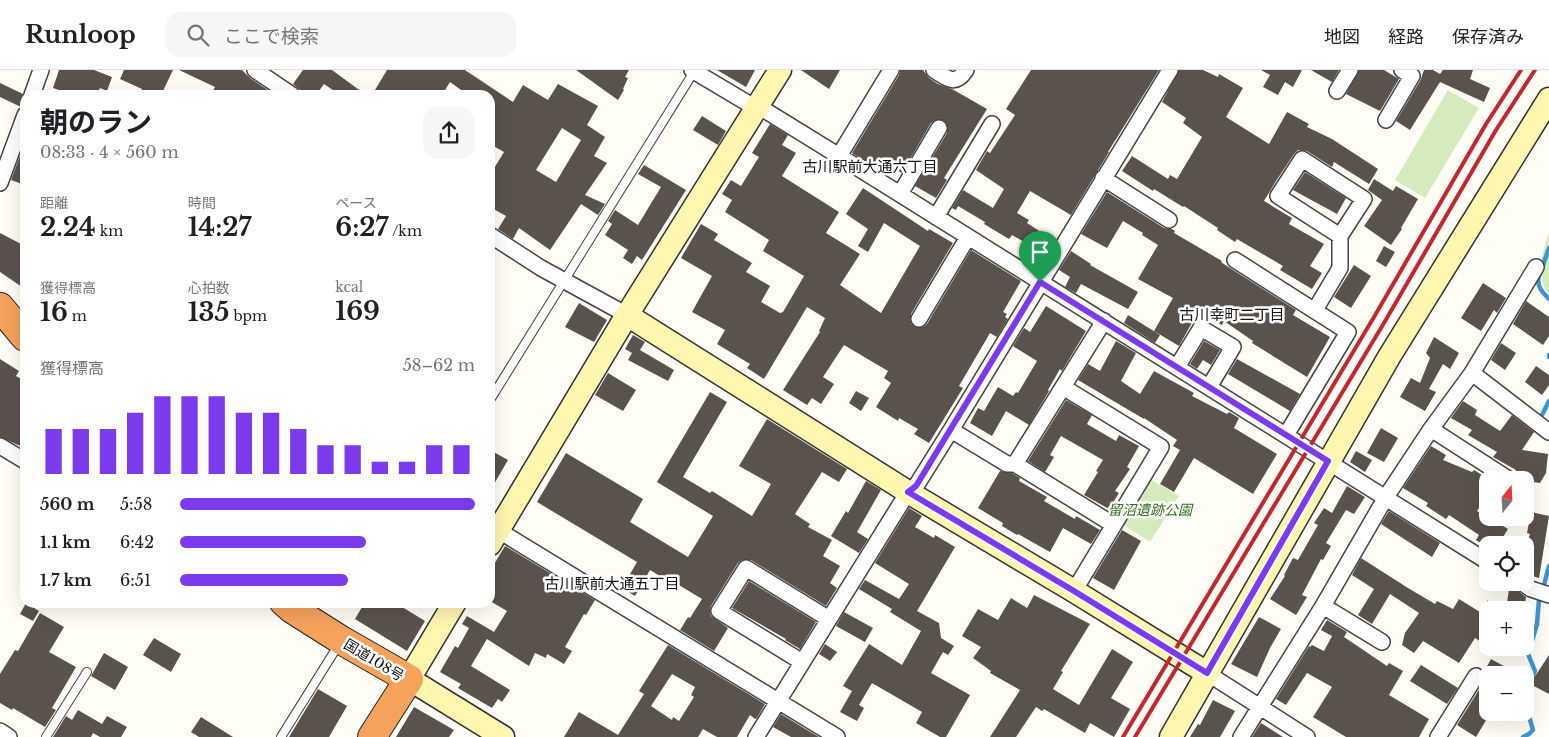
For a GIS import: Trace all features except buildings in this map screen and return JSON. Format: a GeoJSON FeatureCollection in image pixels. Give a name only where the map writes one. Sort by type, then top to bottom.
{"type":"FeatureCollection","features":[{"type":"Feature","properties":{"kind":"highway"},"geometry":{"type":"LineString","coordinates":[[0,307],[20,331]]}},
{"type":"Feature","properties":{"kind":"highway","name":"国道108号"},"geometry":{"type":"LineString","coordinates":[[291,608],[409,679],[372,737]]}},
{"type":"Feature","properties":{"kind":"street"},"geometry":{"type":"LineString","coordinates":[[34,90],[40,70]]}},
{"type":"Feature","properties":{"kind":"street"},"geometry":{"type":"LineString","coordinates":[[255,70],[285,90]]}},
{"type":"Feature","properties":{"kind":"street"},"geometry":{"type":"LineString","coordinates":[[694,70],[749,104],[758,106],[839,156],[1479,556]]}},
{"type":"Feature","properties":{"kind":"street"},"geometry":{"type":"LineString","coordinates":[[495,530],[780,70]]}},
{"type":"Feature","properties":{"kind":"street"},"geometry":{"type":"LineString","coordinates":[[839,156],[891,70]]}},
{"type":"Feature","properties":{"kind":"street"},"geometry":{"type":"LineString","coordinates":[[934,70],[950,80],[955,80],[961,78],[966,70]]}},
{"type":"Feature","properties":{"kind":"street"},"geometry":{"type":"LineString","coordinates":[[756,737],[908,492],[916,486],[951,430],[1170,70]]}},
{"type":"Feature","properties":{"kind":"street"},"geometry":{"type":"LineString","coordinates":[[1338,91],[1350,70]]}},
{"type":"Feature","properties":{"kind":"street"},"geometry":{"type":"LineString","coordinates":[[1386,120],[1412,76],[1402,70]]}},
{"type":"Feature","properties":{"kind":"street"},"geometry":{"type":"LineString","coordinates":[[1171,737],[1389,357],[1549,99]]}},
{"type":"Feature","properties":{"kind":"street"},"geometry":{"type":"LineString","coordinates":[[936,217],[992,124]]}},
{"type":"Feature","properties":{"kind":"street"},"geometry":{"type":"LineString","coordinates":[[900,194],[939,128]]}},
{"type":"Feature","properties":{"kind":"street"},"geometry":{"type":"LineString","coordinates":[[0,183],[18,155]]}},
{"type":"Feature","properties":{"kind":"street"},"geometry":{"type":"LineString","coordinates":[[1315,310],[1340,268],[1340,236],[1364,199],[1302,159],[1278,196],[1340,236]]}},
{"type":"Feature","properties":{"kind":"street"},"geometry":{"type":"LineString","coordinates":[[1103,178],[1169,220]]}},
{"type":"Feature","properties":{"kind":"street"},"geometry":{"type":"LineString","coordinates":[[919,319],[968,237]]}},
{"type":"Feature","properties":{"kind":"street"},"geometry":{"type":"LineString","coordinates":[[495,238],[627,316],[908,492],[1207,673],[1307,737]]}},
{"type":"Feature","properties":{"kind":"street"},"geometry":{"type":"LineString","coordinates":[[1235,260],[1348,332],[1286,435]]}},
{"type":"Feature","properties":{"kind":"street"},"geometry":{"type":"LineString","coordinates":[[1241,737],[1323,606],[1386,497],[1431,429],[1472,373],[1536,267]]}},
{"type":"Feature","properties":{"kind":"street"},"geometry":{"type":"LineString","coordinates":[[1015,464],[1104,321]]}},
{"type":"Feature","properties":{"kind":"street"},"geometry":{"type":"LineString","coordinates":[[1177,367],[1201,328],[1233,347],[1209,387]]}},
{"type":"Feature","properties":{"kind":"street"},"geometry":{"type":"LineString","coordinates":[[1472,373],[1549,432]]}},
{"type":"Feature","properties":{"kind":"street"},"geometry":{"type":"LineString","coordinates":[[1063,387],[1160,448],[1074,591]]}},
{"type":"Feature","properties":{"kind":"street"},"geometry":{"type":"LineString","coordinates":[[1431,429],[1496,471]]}},
{"type":"Feature","properties":{"kind":"street"},"geometry":{"type":"LineString","coordinates":[[951,430],[1007,464],[1015,464],[1114,525]]}},
{"type":"Feature","properties":{"kind":"street"},"geometry":{"type":"LineString","coordinates":[[0,446],[20,458]]}},
{"type":"Feature","properties":{"kind":"street"},"geometry":{"type":"LineString","coordinates":[[495,534],[837,737]]}},
{"type":"Feature","properties":{"kind":"street"},"geometry":{"type":"LineString","coordinates":[[802,662],[720,611],[746,568],[829,619]]}},
{"type":"Feature","properties":{"kind":"street"},"geometry":{"type":"LineString","coordinates":[[1323,606],[1382,642]]}},
{"type":"Feature","properties":{"kind":"street"},"geometry":{"type":"LineString","coordinates":[[451,608],[409,679],[503,737]]}},
{"type":"Feature","properties":{"kind":"street"},"geometry":{"type":"LineString","coordinates":[[1438,737],[1476,676]]}},
{"type":"Feature","properties":{"kind":"street"},"geometry":{"type":"LineString","coordinates":[[0,731],[9,737]]}},
{"type":"Feature","properties":{"kind":"lane"},"geometry":{"type":"LineString","coordinates":[[495,392],[694,70]]}},
{"type":"Feature","properties":{"kind":"lane"},"geometry":{"type":"LineString","coordinates":[[281,737],[342,640]]}},
{"type":"Feature","properties":{"kind":"lane"},"geometry":{"type":"LineString","coordinates":[[46,737],[87,672]]}},
{"type":"Feature","properties":{"kind":"green space"},"geometry":{"type":"Polygon","coordinates":[[[1448,90],[1479,108],[1425,198],[1395,180],[1448,90]]]}},
{"type":"Feature","properties":{"kind":"green space"},"geometry":{"type":"Polygon","coordinates":[[[1549,233],[1549,294],[1542,280],[1541,265],[1549,233]]]}},
{"type":"Feature","properties":{"kind":"green space","name":"留沼遺跡公園"},"geometry":{"type":"Polygon","coordinates":[[[1150,479],[1179,496],[1150,542],[1122,524],[1150,479]]]}},
{"type":"Feature","properties":{"kind":"waterway"},"geometry":{"type":"LineString","coordinates":[[1542,268],[1549,248]]}},
{"type":"Feature","properties":{"kind":"waterway"},"geometry":{"type":"LineString","coordinates":[[1539,275],[1539,286],[1549,299]]}},
{"type":"Feature","properties":{"kind":"waterway"},"geometry":{"type":"LineString","coordinates":[[1542,415],[1549,401]]}},
{"type":"Feature","properties":{"kind":"waterway"},"geometry":{"type":"LineString","coordinates":[[1544,585],[1549,566]]}},
{"type":"Feature","properties":{"kind":"waterway"},"geometry":{"type":"LineString","coordinates":[[1533,666],[1528,654],[1537,624],[1539,600]]}},
{"type":"Feature","properties":{"kind":"waterway"},"geometry":{"type":"LineString","coordinates":[[1534,669],[1534,673]]}},
{"type":"Feature","properties":{"kind":"waterway"},"geometry":{"type":"LineString","coordinates":[[1523,737],[1533,730],[1530,721]]}},
{"type":"Feature","properties":{"kind":"railway"},"geometry":{"type":"LineString","coordinates":[[1123,737],[1374,317],[1486,124],[1521,70]]}},
{"type":"Feature","properties":{"kind":"railway"},"geometry":{"type":"LineString","coordinates":[[1135,737],[1384,323],[1496,130],[1535,70]]}},
{"type":"Feature","properties":{"kind":"district","name":"古川駅前大通六丁目"},"geometry":{"type":"Point","coordinates":[870,166]}},
{"type":"Feature","properties":{"kind":"district","name":"古川幸町二丁目"},"geometry":{"type":"Point","coordinates":[1232,314]}},
{"type":"Feature","properties":{"kind":"district","name":"古川駅前大通五丁目"},"geometry":{"type":"Point","coordinates":[612,583]}},
{"type":"Feature","properties":{"kind":"route"},"geometry":{"type":"LineString","coordinates":[[1040,282],[1328,461],[1207,673],[908,492],[916,486],[1040,282]]}}]}
